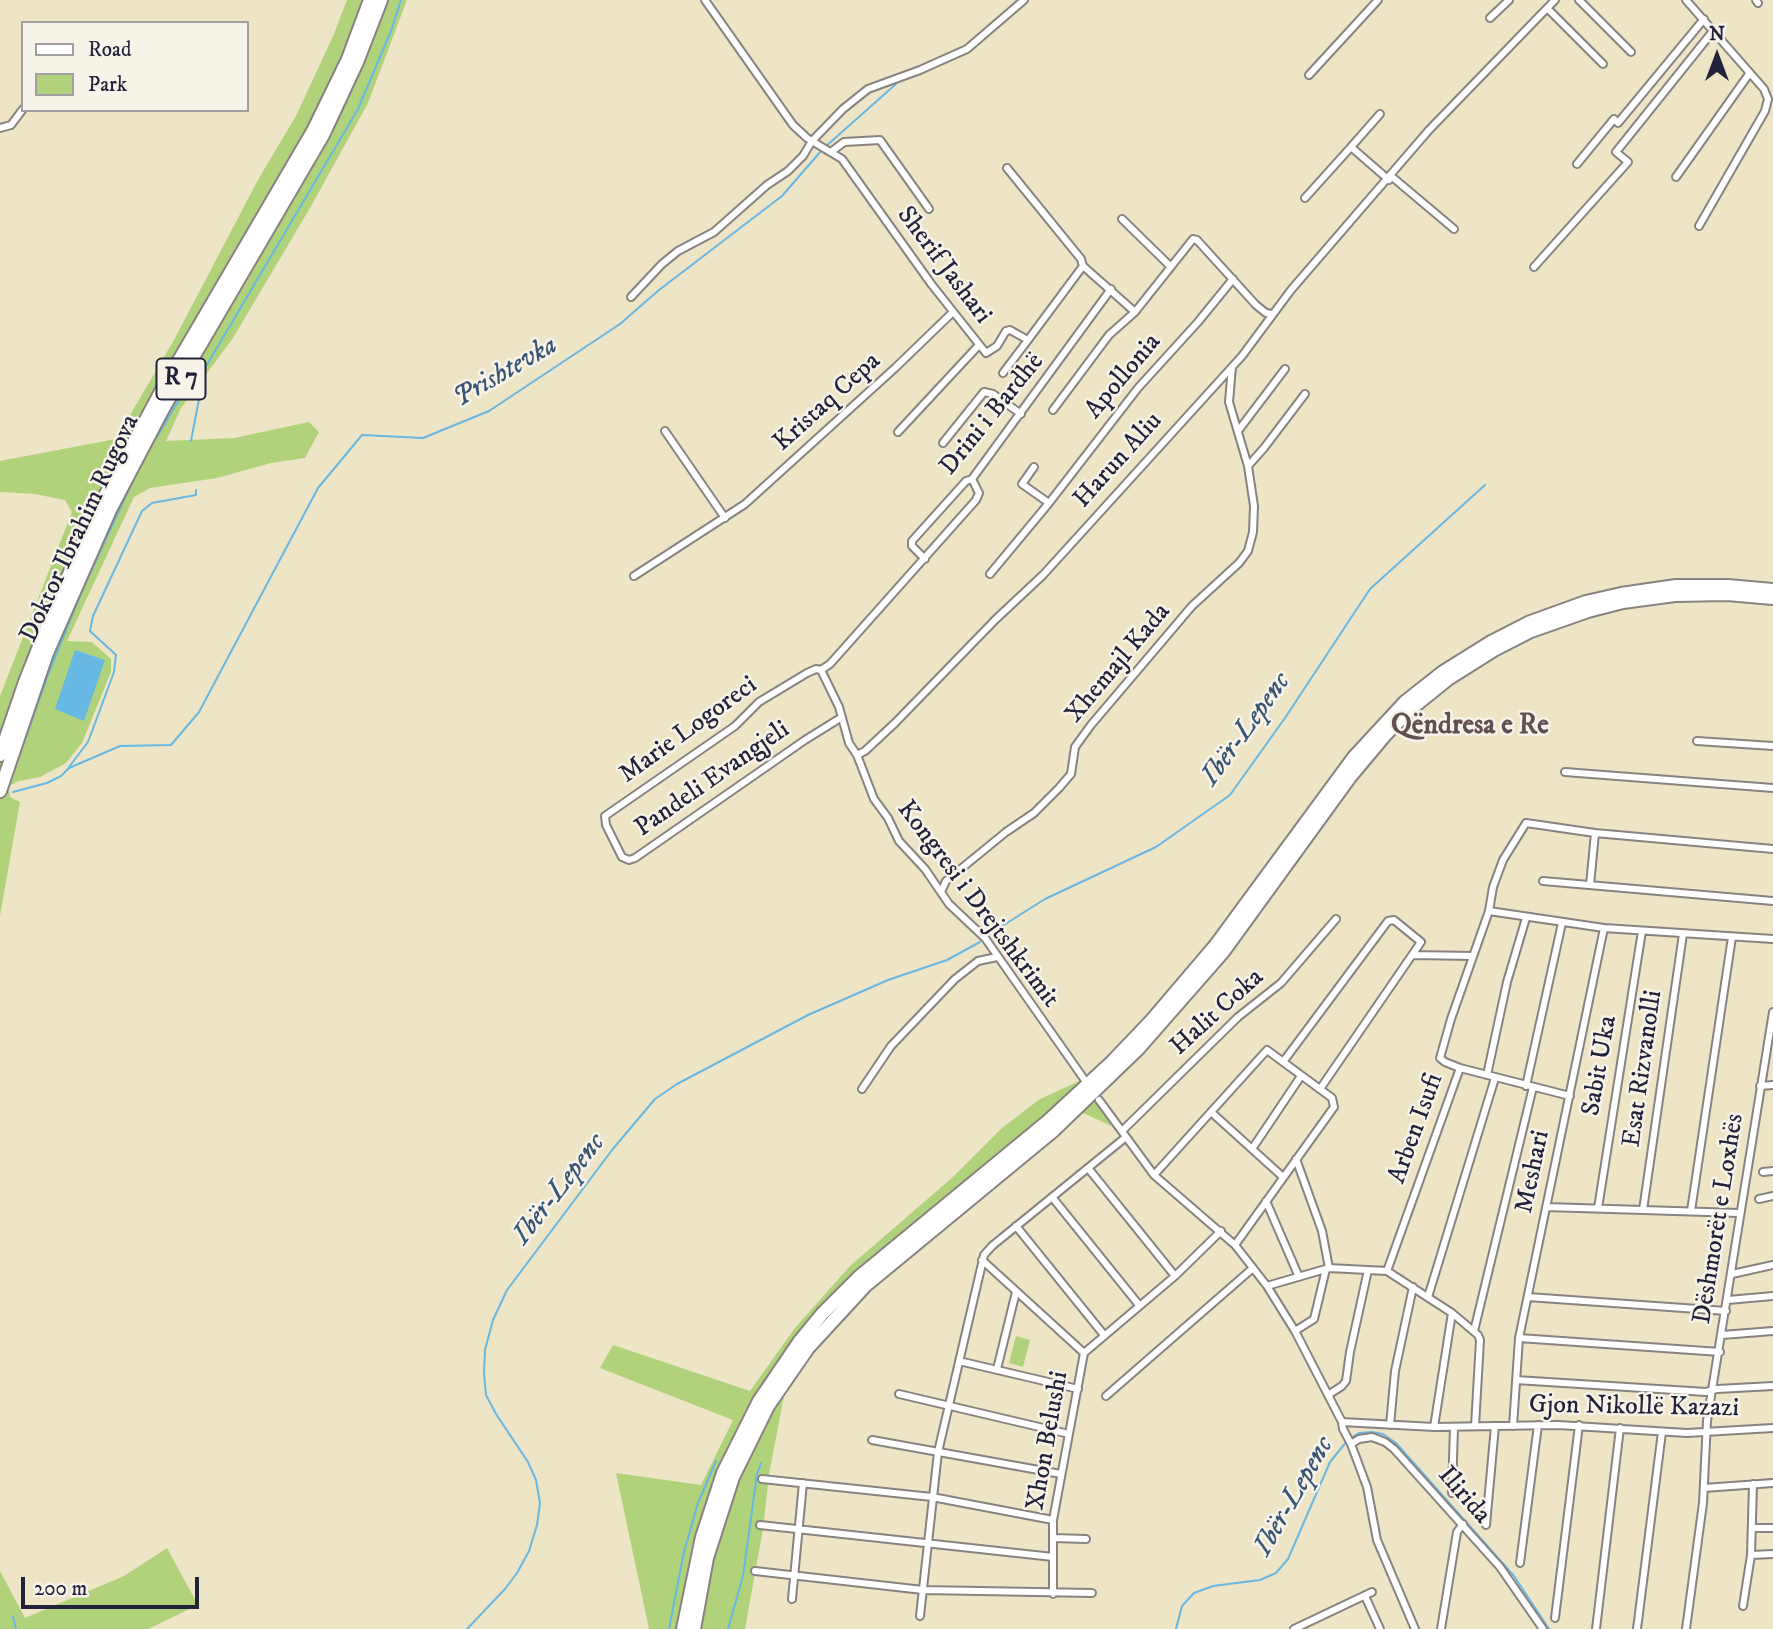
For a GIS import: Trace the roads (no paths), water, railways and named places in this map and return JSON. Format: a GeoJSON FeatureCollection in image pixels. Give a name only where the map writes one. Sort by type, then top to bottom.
{"type":"FeatureCollection","features":[{"type":"Feature","properties":{"kind":"highway","name":"Doktor Ibrahim Rugova"},"geometry":{"type":"LineString","coordinates":[[0,755],[54,606],[100,505],[164,386],[313,131],[348,59],[370,0]]}},
{"type":"Feature","properties":{"kind":"highway","name":"Doktor Ibrahim Rugova"},"geometry":{"type":"LineString","coordinates":[[0,791],[47,653],[110,510],[169,399],[323,135],[357,62],[381,0]]}},
{"type":"Feature","properties":{"kind":"highway"},"geometry":{"type":"LineString","coordinates":[[683,1629],[702,1537],[723,1473],[759,1401],[799,1342],[859,1277],[1032,1135],[1131,1042],[1215,946],[1354,757],[1405,702],[1443,672],[1491,642],[1528,623],[1586,602],[1676,586],[1728,586],[1773,590]]}},
{"type":"Feature","properties":{"kind":"highway"},"geometry":{"type":"LineString","coordinates":[[694,1629],[712,1541],[733,1477],[768,1406],[808,1348],[866,1285],[1054,1130],[1138,1049],[1223,952],[1350,777],[1412,708],[1448,679],[1494,650],[1531,631],[1588,611],[1675,595],[1727,594],[1773,598]]}},
{"type":"Feature","properties":{"kind":"street","name":"Sherif Jashari"},"geometry":{"type":"LineString","coordinates":[[705,0],[793,125],[812,141],[842,159],[986,353],[997,346],[1006,331],[1010,330],[1028,340]]}},
{"type":"Feature","properties":{"kind":"street"},"geometry":{"type":"LineString","coordinates":[[631,297],[678,251],[714,232],[767,185],[788,171],[843,109],[868,89],[967,49],[1024,0]]}},
{"type":"Feature","properties":{"kind":"street"},"geometry":{"type":"LineString","coordinates":[[1309,75],[1378,0]]}},
{"type":"Feature","properties":{"kind":"street"},"geometry":{"type":"LineString","coordinates":[[1490,18],[1509,0]]}},
{"type":"Feature","properties":{"kind":"street","name":"Harun Aliu"},"geometry":{"type":"LineString","coordinates":[[857,755],[866,751],[989,626],[1036,583],[1232,367],[1272,314],[1429,130],[1555,0]]}},
{"type":"Feature","properties":{"kind":"street"},"geometry":{"type":"LineString","coordinates":[[1579,0],[1631,52]]}},
{"type":"Feature","properties":{"kind":"street"},"geometry":{"type":"LineString","coordinates":[[1686,0],[1767,93],[1767,106],[1699,226]]}},
{"type":"Feature","properties":{"kind":"street"},"geometry":{"type":"LineString","coordinates":[[1548,9],[1602,64]]}},
{"type":"Feature","properties":{"kind":"street"},"geometry":{"type":"LineString","coordinates":[[1577,164],[1614,119],[1618,123],[1704,19]]}},
{"type":"Feature","properties":{"kind":"street"},"geometry":{"type":"LineString","coordinates":[[1534,267],[1628,162],[1616,152],[1713,31]]}},
{"type":"Feature","properties":{"kind":"street"},"geometry":{"type":"LineString","coordinates":[[1676,177],[1749,74]]}},
{"type":"Feature","properties":{"kind":"street"},"geometry":{"type":"LineString","coordinates":[[0,128],[10,125],[21,111]]}},
{"type":"Feature","properties":{"kind":"street"},"geometry":{"type":"LineString","coordinates":[[1305,198],[1380,114]]}},
{"type":"Feature","properties":{"kind":"street"},"geometry":{"type":"LineString","coordinates":[[829,151],[839,143],[880,140],[929,209]]}},
{"type":"Feature","properties":{"kind":"street"},"geometry":{"type":"LineString","coordinates":[[1350,147],[1454,229]]}},
{"type":"Feature","properties":{"kind":"street"},"geometry":{"type":"LineString","coordinates":[[1006,168],[1081,259],[1083,267],[1135,312]]}},
{"type":"Feature","properties":{"kind":"street"},"geometry":{"type":"LineString","coordinates":[[1122,219],[1170,267]]}},
{"type":"Feature","properties":{"kind":"street"},"geometry":{"type":"LineString","coordinates":[[1053,410],[1109,335],[1135,312],[1186,245],[1195,239],[1256,304],[1266,313],[1272,314]]}},
{"type":"Feature","properties":{"kind":"street"},"geometry":{"type":"LineString","coordinates":[[1003,373],[1083,267]]}},
{"type":"Feature","properties":{"kind":"street","name":"Apollonia"},"geometry":{"type":"LineString","coordinates":[[990,574],[1138,388],[1198,323],[1233,279]]}},
{"type":"Feature","properties":{"kind":"street","name":"Drini i Bardhë"},"geometry":{"type":"LineString","coordinates":[[925,559],[912,546],[912,541],[966,481],[972,479],[1111,289]]}},
{"type":"Feature","properties":{"kind":"street","name":"Kristaq Cepa"},"geometry":{"type":"LineString","coordinates":[[634,576],[745,504],[953,312]]}},
{"type":"Feature","properties":{"kind":"street"},"geometry":{"type":"LineString","coordinates":[[898,432],[979,345]]}},
{"type":"Feature","properties":{"kind":"street"},"geometry":{"type":"LineString","coordinates":[[1232,367],[1229,402],[1248,466]]}},
{"type":"Feature","properties":{"kind":"street"},"geometry":{"type":"LineString","coordinates":[[1238,431],[1285,369]]}},
{"type":"Feature","properties":{"kind":"street"},"geometry":{"type":"LineString","coordinates":[[943,443],[984,392],[993,394],[1021,414]]}},
{"type":"Feature","properties":{"kind":"street"},"geometry":{"type":"LineString","coordinates":[[1248,466],[1305,394]]}},
{"type":"Feature","properties":{"kind":"street"},"geometry":{"type":"LineString","coordinates":[[665,431],[725,518]]}},
{"type":"Feature","properties":{"kind":"street","name":"Xhemajl Kada"},"geometry":{"type":"LineString","coordinates":[[942,892],[946,881],[1034,813],[1059,788],[1071,774],[1075,747],[1091,725],[1192,606],[1239,563],[1248,551],[1254,523],[1254,506],[1248,466]]}},
{"type":"Feature","properties":{"kind":"street"},"geometry":{"type":"LineString","coordinates":[[1034,467],[1022,484],[1049,503]]}},
{"type":"Feature","properties":{"kind":"street"},"geometry":{"type":"LineString","coordinates":[[821,670],[841,653],[979,496],[972,479]]}},
{"type":"Feature","properties":{"kind":"street","name":"Kongresi i Drejtshkrimit"},"geometry":{"type":"LineString","coordinates":[[821,670],[874,799],[888,818],[899,841],[925,869],[949,904],[979,931],[1084,1079]]}},
{"type":"Feature","properties":{"kind":"street","name":"Marie Logoreci"},"geometry":{"type":"LineString","coordinates":[[613,840],[604,818],[607,813],[735,726],[759,702],[807,673],[821,670]]}},
{"type":"Feature","properties":{"kind":"street","name":"Pandeli Evangjeli"},"geometry":{"type":"LineString","coordinates":[[613,840],[625,859],[635,858],[842,717]]}},
{"type":"Feature","properties":{"kind":"street"},"geometry":{"type":"LineString","coordinates":[[1697,741],[1773,746]]}},
{"type":"Feature","properties":{"kind":"street"},"geometry":{"type":"LineString","coordinates":[[1565,772],[1773,788]]}},
{"type":"Feature","properties":{"kind":"street"},"geometry":{"type":"LineString","coordinates":[[1460,1068],[1441,1060],[1440,1055],[1489,911],[1493,887],[1503,860],[1526,823],[1595,833],[1773,849]]}},
{"type":"Feature","properties":{"kind":"street"},"geometry":{"type":"LineString","coordinates":[[1590,885],[1595,833]]}},
{"type":"Feature","properties":{"kind":"street"},"geometry":{"type":"LineString","coordinates":[[1543,881],[1773,901]]}},
{"type":"Feature","properties":{"kind":"street"},"geometry":{"type":"LineString","coordinates":[[1489,911],[1604,928],[1773,939]]}},
{"type":"Feature","properties":{"kind":"street"},"geometry":{"type":"LineString","coordinates":[[1487,1075],[1507,982],[1526,918]]}},
{"type":"Feature","properties":{"kind":"street","name":"Halit Coka"},"geometry":{"type":"LineString","coordinates":[[982,1260],[987,1250],[1088,1168],[1238,1017],[1281,983],[1336,919]]}},
{"type":"Feature","properties":{"kind":"street"},"geometry":{"type":"LineString","coordinates":[[1283,1062],[1389,920],[1394,920],[1421,942],[1320,1089]]}},
{"type":"Feature","properties":{"kind":"street"},"geometry":{"type":"LineString","coordinates":[[1474,1331],[1530,1086],[1562,923]]}},
{"type":"Feature","properties":{"kind":"street","name":"Meshari"},"geometry":{"type":"LineString","coordinates":[[1513,1426],[1519,1338],[1604,928]]}},
{"type":"Feature","properties":{"kind":"street","name":"Sabit Uka"},"geometry":{"type":"LineString","coordinates":[[1598,1208],[1642,931]]}},
{"type":"Feature","properties":{"kind":"street","name":"Esat Rizvanolli"},"geometry":{"type":"LineString","coordinates":[[1643,1210],[1684,934]]}},
{"type":"Feature","properties":{"kind":"street"},"geometry":{"type":"LineString","coordinates":[[1690,1211],[1732,937]]}},
{"type":"Feature","properties":{"kind":"street"},"geometry":{"type":"LineString","coordinates":[[1412,955],[1473,956]]}},
{"type":"Feature","properties":{"kind":"street"},"geometry":{"type":"LineString","coordinates":[[862,1089],[891,1046],[955,979],[978,961],[997,957]]}},
{"type":"Feature","properties":{"kind":"street","name":"Dëshmorët e Loxhës"},"geometry":{"type":"LineString","coordinates":[[1686,1629],[1704,1488],[1706,1432],[1773,1012]]}},
{"type":"Feature","properties":{"kind":"street"},"geometry":{"type":"LineString","coordinates":[[1154,1175],[1267,1050],[1334,1100],[1334,1107],[1235,1245]]}},
{"type":"Feature","properties":{"kind":"street","name":"Arben Isufi"},"geometry":{"type":"LineString","coordinates":[[1387,1271],[1460,1068],[1570,1096]]}},
{"type":"Feature","properties":{"kind":"street"},"geometry":{"type":"LineString","coordinates":[[1252,1149],[1301,1076]]}},
{"type":"Feature","properties":{"kind":"street"},"geometry":{"type":"LineString","coordinates":[[1428,1297],[1495,1078]]}},
{"type":"Feature","properties":{"kind":"street"},"geometry":{"type":"LineString","coordinates":[[1760,1086],[1773,1085]]}},
{"type":"Feature","properties":{"kind":"street"},"geometry":{"type":"LineString","coordinates":[[1099,1100],[1154,1175],[1235,1245],[1267,1286],[1295,1331],[1351,1444],[1367,1487],[1377,1540],[1415,1629]]}},
{"type":"Feature","properties":{"kind":"street"},"geometry":{"type":"LineString","coordinates":[[1211,1112],[1283,1177]]}},
{"type":"Feature","properties":{"kind":"street"},"geometry":{"type":"LineString","coordinates":[[1295,1331],[1314,1319],[1327,1269],[1322,1231],[1296,1159]]}},
{"type":"Feature","properties":{"kind":"street"},"geometry":{"type":"LineString","coordinates":[[1088,1168],[1175,1276]]}},
{"type":"Feature","properties":{"kind":"street"},"geometry":{"type":"LineString","coordinates":[[1763,1172],[1773,1171]]}},
{"type":"Feature","properties":{"kind":"street"},"geometry":{"type":"LineString","coordinates":[[1759,1199],[1773,1196]]}},
{"type":"Feature","properties":{"kind":"street"},"geometry":{"type":"LineString","coordinates":[[1052,1197],[1139,1305]]}},
{"type":"Feature","properties":{"kind":"street"},"geometry":{"type":"LineString","coordinates":[[1266,1201],[1299,1277]]}},
{"type":"Feature","properties":{"kind":"street"},"geometry":{"type":"LineString","coordinates":[[1546,1207],[1739,1213]]}},
{"type":"Feature","properties":{"kind":"street"},"geometry":{"type":"LineString","coordinates":[[1016,1226],[1104,1335]]}},
{"type":"Feature","properties":{"kind":"street","name":"Xhon Belushi"},"geometry":{"type":"LineString","coordinates":[[1053,1594],[1053,1520],[1084,1353],[1175,1276],[1221,1231]]}},
{"type":"Feature","properties":{"kind":"street"},"geometry":{"type":"LineString","coordinates":[[982,1260],[1084,1353]]}},
{"type":"Feature","properties":{"kind":"street"},"geometry":{"type":"LineString","coordinates":[[920,1616],[938,1452],[982,1260]]}},
{"type":"Feature","properties":{"kind":"street"},"geometry":{"type":"LineString","coordinates":[[1732,1274],[1773,1265]]}},
{"type":"Feature","properties":{"kind":"street"},"geometry":{"type":"LineString","coordinates":[[1106,1396],[1253,1268]]}},
{"type":"Feature","properties":{"kind":"street"},"geometry":{"type":"LineString","coordinates":[[1267,1286],[1327,1269],[1387,1271],[1413,1286],[1452,1313],[1474,1331],[1480,1340],[1475,1426]]}},
{"type":"Feature","properties":{"kind":"street"},"geometry":{"type":"LineString","coordinates":[[1328,1395],[1346,1381],[1368,1270]]}},
{"type":"Feature","properties":{"kind":"street"},"geometry":{"type":"LineString","coordinates":[[1390,1425],[1395,1371],[1413,1286]]}},
{"type":"Feature","properties":{"kind":"street"},"geometry":{"type":"LineString","coordinates":[[997,1369],[1016,1292]]}},
{"type":"Feature","properties":{"kind":"street"},"geometry":{"type":"LineString","coordinates":[[1728,1300],[1773,1296]]}},
{"type":"Feature","properties":{"kind":"street"},"geometry":{"type":"LineString","coordinates":[[1528,1297],[1726,1311]]}},
{"type":"Feature","properties":{"kind":"street"},"geometry":{"type":"LineString","coordinates":[[1434,1427],[1452,1313]]}},
{"type":"Feature","properties":{"kind":"street"},"geometry":{"type":"LineString","coordinates":[[1722,1335],[1773,1331]]}},
{"type":"Feature","properties":{"kind":"street"},"geometry":{"type":"LineString","coordinates":[[1519,1338],[1720,1352]]}},
{"type":"Feature","properties":{"kind":"street"},"geometry":{"type":"LineString","coordinates":[[959,1361],[1077,1388]]}},
{"type":"Feature","properties":{"kind":"street"},"geometry":{"type":"LineString","coordinates":[[1516,1380],[1706,1392],[1773,1385]]}},
{"type":"Feature","properties":{"kind":"street"},"geometry":{"type":"LineString","coordinates":[[900,1394],[1069,1434]]}},
{"type":"Feature","properties":{"kind":"street","name":"Gjon Nikollë Kazazi"},"geometry":{"type":"LineString","coordinates":[[1342,1422],[1434,1427],[1579,1425],[1662,1432],[1773,1428]]}},
{"type":"Feature","properties":{"kind":"street"},"geometry":{"type":"LineString","coordinates":[[1520,1563],[1538,1425]]}},
{"type":"Feature","properties":{"kind":"street"},"geometry":{"type":"LineString","coordinates":[[1555,1618],[1579,1425]]}},
{"type":"Feature","properties":{"kind":"street","name":"Gjon Nikollë Kazazi"},"geometry":{"type":"LineString","coordinates":[[1486,1525],[1495,1426]]}},
{"type":"Feature","properties":{"kind":"street"},"geometry":{"type":"LineString","coordinates":[[1452,1493],[1454,1427]]}},
{"type":"Feature","properties":{"kind":"street"},"geometry":{"type":"LineString","coordinates":[[1596,1629],[1620,1429]]}},
{"type":"Feature","properties":{"kind":"street"},"geometry":{"type":"LineString","coordinates":[[1637,1629],[1662,1432]]}},
{"type":"Feature","properties":{"kind":"street","name":"Ilirida"},"geometry":{"type":"LineString","coordinates":[[1351,1444],[1366,1438],[1385,1442],[1410,1464],[1500,1567],[1543,1629]]}},
{"type":"Feature","properties":{"kind":"street"},"geometry":{"type":"LineString","coordinates":[[872,1440],[1061,1474]]}},
{"type":"Feature","properties":{"kind":"street"},"geometry":{"type":"LineString","coordinates":[[762,1479],[932,1497],[1053,1520]]}},
{"type":"Feature","properties":{"kind":"street"},"geometry":{"type":"LineString","coordinates":[[792,1598],[803,1483]]}},
{"type":"Feature","properties":{"kind":"street"},"geometry":{"type":"LineString","coordinates":[[1704,1488],[1773,1483]]}},
{"type":"Feature","properties":{"kind":"street"},"geometry":{"type":"LineString","coordinates":[[1743,1606],[1751,1556],[1753,1485]]}},
{"type":"Feature","properties":{"kind":"street"},"geometry":{"type":"LineString","coordinates":[[1441,1629],[1457,1532],[1463,1524]]}},
{"type":"Feature","properties":{"kind":"street"},"geometry":{"type":"LineString","coordinates":[[760,1525],[1053,1557]]}},
{"type":"Feature","properties":{"kind":"street"},"geometry":{"type":"LineString","coordinates":[[1753,1528],[1773,1528]]}},
{"type":"Feature","properties":{"kind":"street"},"geometry":{"type":"LineString","coordinates":[[1053,1538],[1086,1539]]}},
{"type":"Feature","properties":{"kind":"street"},"geometry":{"type":"LineString","coordinates":[[1751,1556],[1773,1554]]}},
{"type":"Feature","properties":{"kind":"street"},"geometry":{"type":"LineString","coordinates":[[755,1571],[923,1590],[1092,1593]]}},
{"type":"Feature","properties":{"kind":"street"},"geometry":{"type":"LineString","coordinates":[[1294,1629],[1372,1592]]}},
{"type":"Feature","properties":{"kind":"street"},"geometry":{"type":"LineString","coordinates":[[1365,1596],[1380,1629]]}},
{"type":"Feature","properties":{"kind":"street"},"geometry":{"type":"LineString","coordinates":[[1315,1619],[1319,1629]]}},
{"type":"Feature","properties":{"kind":"water"},"geometry":{"type":"Polygon","coordinates":[[[75,650],[105,660],[84,721],[55,709],[75,650]]]}},
{"type":"Feature","properties":{"kind":"waterway"},"geometry":{"type":"LineString","coordinates":[[191,441],[205,368],[358,109],[401,0]]}},
{"type":"Feature","properties":{"kind":"waterway","name":"Prishtevka"},"geometry":{"type":"LineString","coordinates":[[825,147],[896,84]]}},
{"type":"Feature","properties":{"kind":"waterway","name":"Prishtevka"},"geometry":{"type":"LineString","coordinates":[[13,792],[47,783],[61,776],[69,768],[120,746],[171,745],[199,712],[318,488],[362,435],[423,438],[489,411],[620,324],[659,290],[782,196],[821,151]]}},
{"type":"Feature","properties":{"kind":"waterway"},"geometry":{"type":"LineString","coordinates":[[156,438],[190,382]]}},
{"type":"Feature","properties":{"kind":"waterway"},"geometry":{"type":"LineString","coordinates":[[13,774],[49,672],[82,591],[134,478]]}},
{"type":"Feature","properties":{"kind":"waterway","name":"Ibër-Lepenc"},"geometry":{"type":"LineString","coordinates":[[988,935],[1045,899],[1156,847],[1230,795],[1285,718],[1370,589],[1485,485]]}},
{"type":"Feature","properties":{"kind":"waterway"},"geometry":{"type":"LineString","coordinates":[[69,767],[88,742],[114,672],[116,655],[90,631],[93,616],[142,511],[152,503],[196,495],[196,490]]}},
{"type":"Feature","properties":{"kind":"waterway","name":"Ibër-Lepenc"},"geometry":{"type":"LineString","coordinates":[[467,1629],[517,1573],[529,1551],[540,1503],[536,1480],[528,1462],[486,1395],[485,1350],[493,1320],[507,1290],[612,1150],[655,1099],[677,1084],[808,1015],[888,980],[947,960],[980,942]]}},
{"type":"Feature","properties":{"kind":"waterway","name":"Ibër-Lepenc"},"geometry":{"type":"LineString","coordinates":[[1352,1437],[1359,1433],[1372,1432],[1383,1434],[1396,1443],[1514,1576],[1549,1629]]}},
{"type":"Feature","properties":{"kind":"waterway","name":"Ibër-Lepenc"},"geometry":{"type":"LineString","coordinates":[[1176,1629],[1182,1606],[1194,1593],[1213,1586],[1260,1580],[1276,1573],[1288,1559],[1330,1462],[1347,1441]]}},
{"type":"Feature","properties":{"kind":"waterway"},"geometry":{"type":"LineString","coordinates":[[669,1629],[684,1552],[698,1503],[716,1461]]}},
{"type":"Feature","properties":{"kind":"waterway"},"geometry":{"type":"LineString","coordinates":[[728,1629],[743,1576],[757,1474],[761,1463]]}},
{"type":"Feature","properties":{"kind":"waterway"},"geometry":{"type":"LineString","coordinates":[[13,1617],[16,1629]]}},
{"type":"Feature","properties":{"kind":"district","name":"Qëndresa e Re"},"geometry":{"type":"Point","coordinates":[1470,727]}}]}
